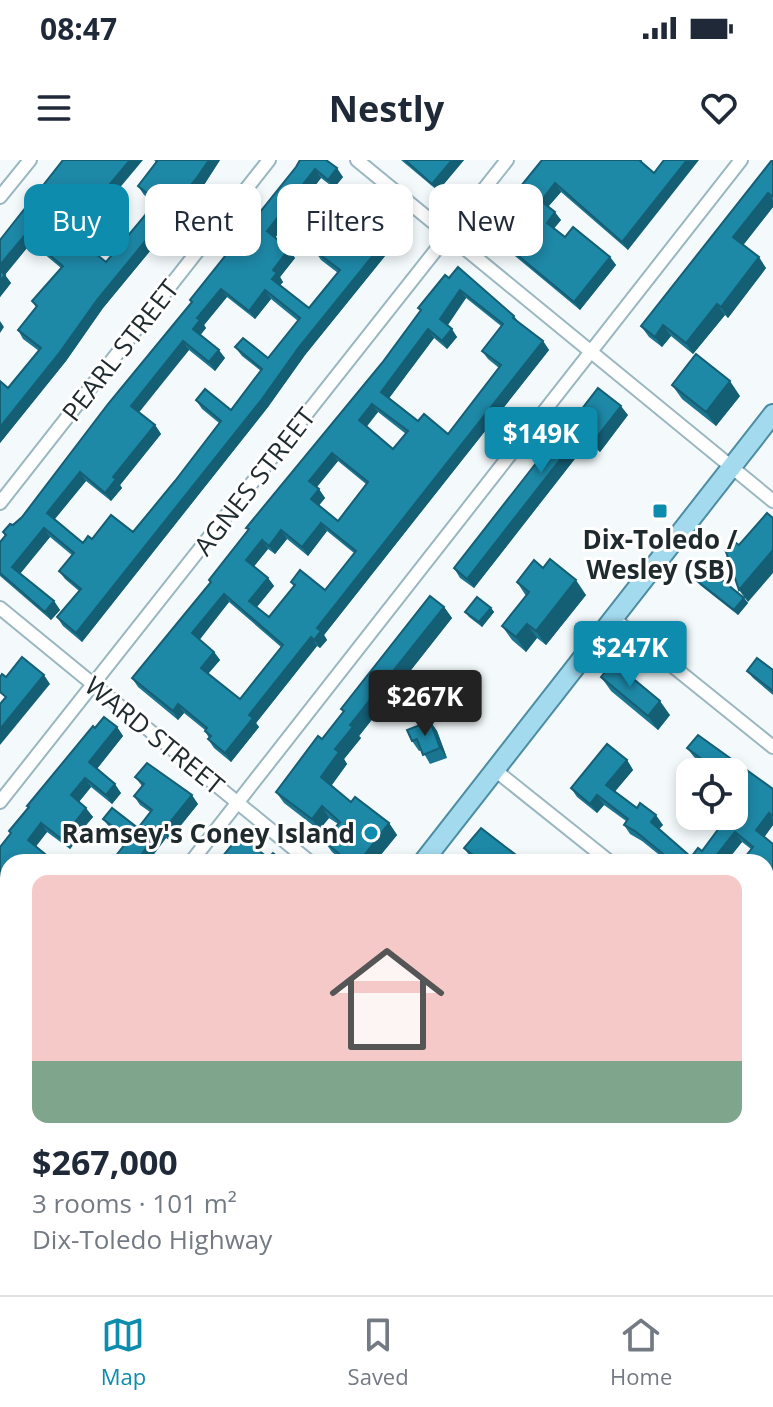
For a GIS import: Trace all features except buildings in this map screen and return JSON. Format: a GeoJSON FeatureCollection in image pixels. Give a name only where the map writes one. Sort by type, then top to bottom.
{"type":"FeatureCollection","features":[{"type":"Feature","properties":{"kind":"main road"},"geometry":{"type":"LineString","coordinates":[[429,854],[773,414]]}},
{"type":"Feature","properties":{"kind":"street"},"geometry":{"type":"LineString","coordinates":[[0,197],[30,160]]}},
{"type":"Feature","properties":{"kind":"street","name":"PEARL STREET"},"geometry":{"type":"LineString","coordinates":[[0,503],[269,160]]}},
{"type":"Feature","properties":{"kind":"street"},"geometry":{"type":"LineString","coordinates":[[357,160],[429,219]]}},
{"type":"Feature","properties":{"kind":"street","name":"AGNES STREET"},"geometry":{"type":"LineString","coordinates":[[488,184],[507,160]]}},
{"type":"Feature","properties":{"kind":"street"},"geometry":{"type":"LineString","coordinates":[[197,854],[741,160]]}},
{"type":"Feature","properties":{"kind":"street","name":"AGNES STREET"},"geometry":{"type":"LineString","coordinates":[[0,802],[432,256]]}},
{"type":"Feature","properties":{"kind":"street"},"geometry":{"type":"LineString","coordinates":[[474,256],[773,501]]}},
{"type":"Feature","properties":{"kind":"street","name":"WARD STREET"},"geometry":{"type":"LineString","coordinates":[[0,608],[300,854]]}},
{"type":"Feature","properties":{"kind":"street"},"geometry":{"type":"LineString","coordinates":[[613,618],[773,747]]}},
{"type":"Feature","properties":{"kind":"street"},"geometry":{"type":"LineString","coordinates":[[495,770],[600,854]]}},
{"type":"Feature","properties":{"kind":"place","name":"Dix-Toledo / Wesley (SB)"},"geometry":{"type":"Point","coordinates":[660,511]}},
{"type":"Feature","properties":{"kind":"place","name":"Ramsey's Coney Island"},"geometry":{"type":"Point","coordinates":[371,833]}}]}
